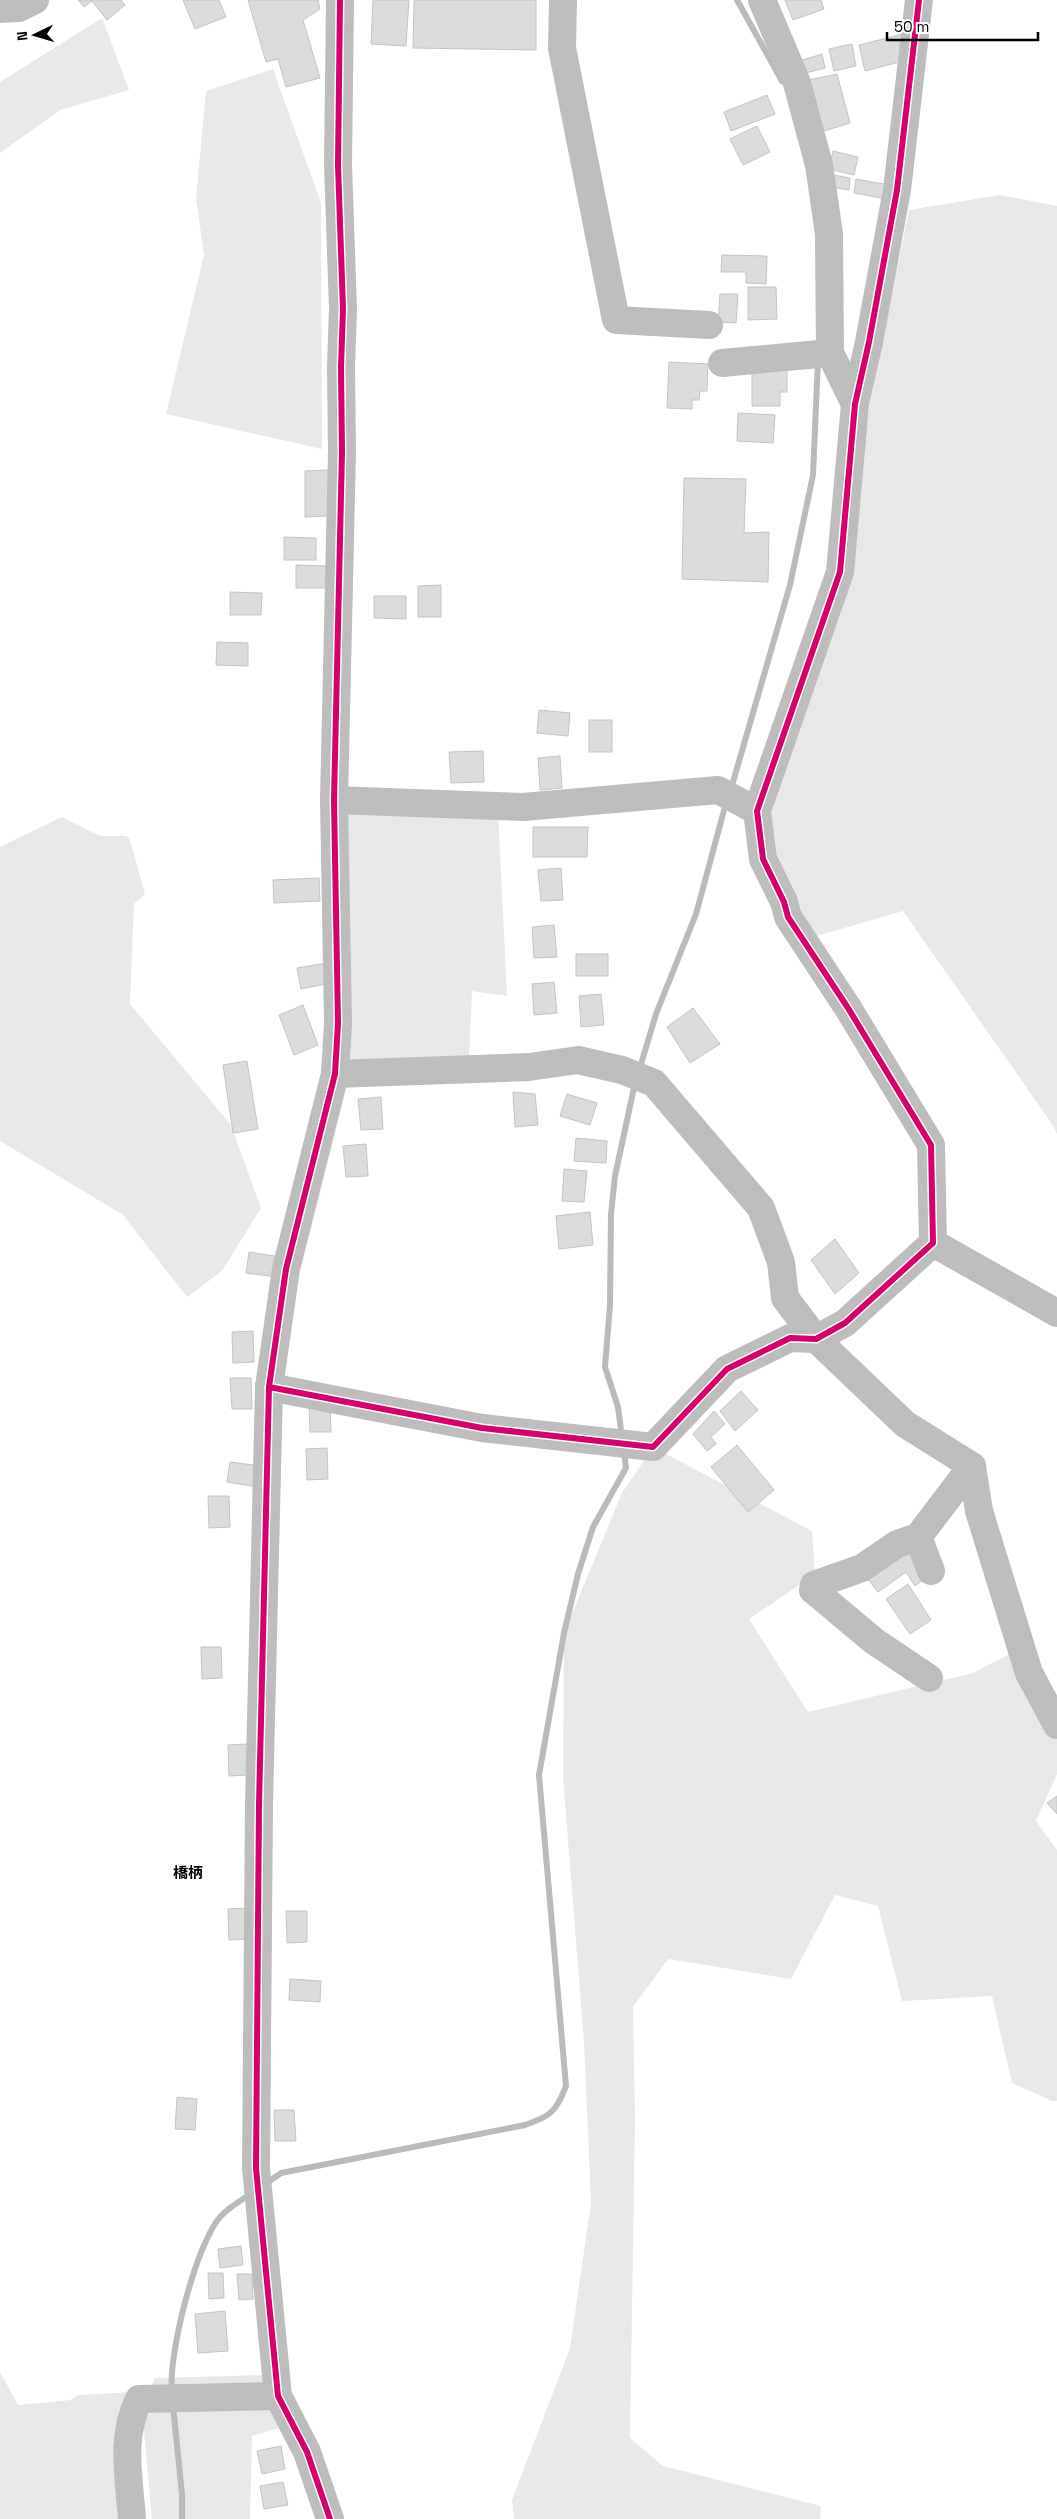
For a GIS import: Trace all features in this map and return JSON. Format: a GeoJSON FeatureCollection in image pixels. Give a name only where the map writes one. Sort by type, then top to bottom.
{"type":"FeatureCollection","features":[{"type":"Feature","properties":{"kind":"street"},"geometry":{"type":"LineString","coordinates":[[0,9],[19,8],[35,0]]}},
{"type":"Feature","properties":{"kind":"street"},"geometry":{"type":"LineString","coordinates":[[330,2519],[307,2452],[278,2396],[256,2174],[259,1804],[270,1387],[286,1269],[335,1074],[338,1023],[334,800],[342,452],[342,308],[338,166],[340,0]]}},
{"type":"Feature","properties":{"kind":"street"},"geometry":{"type":"LineString","coordinates":[[564,0],[562,48],[616,320],[709,325]]}},
{"type":"Feature","properties":{"kind":"street"},"geometry":{"type":"LineString","coordinates":[[762,0],[797,84],[819,165],[828,234],[823,354],[855,404]]}},
{"type":"Feature","properties":{"kind":"street"},"geometry":{"type":"LineString","coordinates":[[270,1387],[482,1428],[653,1447],[726,1369],[790,1338],[816,1339],[845,1322],[933,1243],[931,1145],[848,1008],[788,917],[784,902],[763,859],[739,801],[840,572],[855,404],[869,342],[897,190],[919,0]]}},
{"type":"Feature","properties":{"kind":"street"},"geometry":{"type":"LineString","coordinates":[[722,362],[823,354]]}},
{"type":"Feature","properties":{"kind":"street"},"geometry":{"type":"LineString","coordinates":[[334,800],[523,807],[739,801]]}},
{"type":"Feature","properties":{"kind":"street"},"geometry":{"type":"LineString","coordinates":[[335,1074],[529,1067],[578,1060],[625,1072],[654,1083],[762,1208],[781,1262],[785,1298],[816,1339],[905,1424],[972,1466],[980,1511],[1029,1672],[1057,1725]]}},
{"type":"Feature","properties":{"kind":"street"},"geometry":{"type":"LineString","coordinates":[[933,1243],[1057,1313]]}},
{"type":"Feature","properties":{"kind":"street"},"geometry":{"type":"LineString","coordinates":[[929,1678],[874,1641],[813,1590],[814,1585],[862,1568],[897,1544],[918,1536],[972,1466]]}},
{"type":"Feature","properties":{"kind":"street"},"geometry":{"type":"LineString","coordinates":[[918,1536],[931,1571]]}},
{"type":"Feature","properties":{"kind":"street"},"geometry":{"type":"LineString","coordinates":[[132,2519],[127,2450],[130,2417],[139,2399],[278,2396]]}},
{"type":"Feature","properties":{"kind":"shaded area"},"geometry":{"type":"Polygon","coordinates":[[[102,18],[129,90],[60,110],[0,153],[0,82],[102,18]]]}},
{"type":"Feature","properties":{"kind":"shaded area"},"geometry":{"type":"Polygon","coordinates":[[[273,69],[321,203],[322,449],[166,414],[204,255],[196,198],[206,91],[273,69]]]}},
{"type":"Feature","properties":{"kind":"shaded area"},"geometry":{"type":"Polygon","coordinates":[[[1000,195],[1057,206],[1057,1134],[1050,1121],[903,911],[796,942],[765,838],[840,553],[909,210],[1000,195]]]}},
{"type":"Feature","properties":{"kind":"shaded area"},"geometry":{"type":"Polygon","coordinates":[[[348,813],[498,813],[507,996],[472,991],[469,1060],[350,1060],[348,813]]]}},
{"type":"Feature","properties":{"kind":"shaded area"},"geometry":{"type":"Polygon","coordinates":[[[62,817],[100,836],[126,836],[130,840],[145,894],[134,904],[130,1004],[231,1125],[261,1208],[222,1271],[187,1297],[123,1215],[0,1141],[0,847],[62,817]]]}},
{"type":"Feature","properties":{"kind":"shaded area"},"geometry":{"type":"Polygon","coordinates":[[[653,1447],[812,1531],[815,1574],[749,1619],[808,1712],[973,1673],[1013,1652],[1057,1736],[1057,1774],[1036,1821],[1057,1850],[1057,2101],[1052,2101],[1012,2083],[992,1996],[902,2001],[878,1906],[835,1895],[791,1979],[668,1959],[633,2007],[635,2119],[630,2438],[663,2466],[821,2506],[820,2519],[514,2519],[512,2500],[570,2348],[591,2203],[584,2042],[563,1777],[564,1633],[622,1493],[653,1447]]]}},
{"type":"Feature","properties":{"kind":"shaded area"},"geometry":{"type":"Polygon","coordinates":[[[0,2372],[18,2405],[71,2400],[78,2395],[133,2392],[125,2519],[0,2519],[0,2372]]]}},
{"type":"Feature","properties":{"kind":"shaded area"},"geometry":{"type":"Polygon","coordinates":[[[270,2375],[288,2425],[252,2436],[250,2519],[152,2519],[142,2410],[155,2378],[270,2375]]]}},
{"type":"Feature","properties":{"kind":"building"},"geometry":{"type":"Polygon","coordinates":[[[78,0],[121,0],[125,5],[107,20],[92,1],[84,7],[78,0]]]}},
{"type":"Feature","properties":{"kind":"building"},"geometry":{"type":"Polygon","coordinates":[[[183,0],[219,0],[226,17],[195,29],[183,0]]]}},
{"type":"Feature","properties":{"kind":"building"},"geometry":{"type":"Polygon","coordinates":[[[248,0],[318,0],[320,9],[303,20],[320,78],[286,87],[278,59],[266,62],[248,0]]]}},
{"type":"Feature","properties":{"kind":"building"},"geometry":{"type":"Polygon","coordinates":[[[373,0],[409,0],[406,46],[371,44],[373,0]]]}},
{"type":"Feature","properties":{"kind":"building"},"geometry":{"type":"Polygon","coordinates":[[[414,0],[536,0],[536,50],[413,48],[414,0]]]}},
{"type":"Feature","properties":{"kind":"building"},"geometry":{"type":"Polygon","coordinates":[[[785,0],[821,0],[824,9],[793,20],[785,0]]]}},
{"type":"Feature","properties":{"kind":"building"},"geometry":{"type":"Polygon","coordinates":[[[903,34],[903,61],[865,71],[859,45],[903,34]]]}},
{"type":"Feature","properties":{"kind":"building"},"geometry":{"type":"Polygon","coordinates":[[[852,44],[856,66],[834,71],[829,49],[852,44]]]}},
{"type":"Feature","properties":{"kind":"building"},"geometry":{"type":"Polygon","coordinates":[[[822,54],[825,68],[802,74],[799,61],[822,54]]]}},
{"type":"Feature","properties":{"kind":"building"},"geometry":{"type":"Polygon","coordinates":[[[837,74],[850,123],[821,132],[809,80],[837,74]]]}},
{"type":"Feature","properties":{"kind":"building"},"geometry":{"type":"Polygon","coordinates":[[[767,95],[775,114],[731,131],[724,112],[767,95]]]}},
{"type":"Feature","properties":{"kind":"building"},"geometry":{"type":"Polygon","coordinates":[[[757,126],[770,152],[743,165],[730,139],[757,126]]]}},
{"type":"Feature","properties":{"kind":"building"},"geometry":{"type":"Polygon","coordinates":[[[833,151],[858,157],[854,175],[829,169],[833,151]]]}},
{"type":"Feature","properties":{"kind":"building"},"geometry":{"type":"Polygon","coordinates":[[[833,175],[850,178],[849,190],[831,187],[833,175]]]}},
{"type":"Feature","properties":{"kind":"building"},"geometry":{"type":"Polygon","coordinates":[[[856,179],[889,185],[886,199],[854,193],[856,179]]]}},
{"type":"Feature","properties":{"kind":"building"},"geometry":{"type":"Polygon","coordinates":[[[722,255],[767,256],[766,284],[746,283],[746,272],[721,272],[722,255]]]}},
{"type":"Feature","properties":{"kind":"building"},"geometry":{"type":"Polygon","coordinates":[[[748,287],[776,287],[777,319],[748,320],[748,287]]]}},
{"type":"Feature","properties":{"kind":"building"},"geometry":{"type":"Polygon","coordinates":[[[720,294],[738,294],[736,323],[718,322],[720,294]]]}},
{"type":"Feature","properties":{"kind":"building"},"geometry":{"type":"Polygon","coordinates":[[[669,362],[708,364],[707,391],[700,391],[699,400],[692,400],[692,409],[667,408],[669,362]]]}},
{"type":"Feature","properties":{"kind":"building"},"geometry":{"type":"Polygon","coordinates":[[[752,368],[787,369],[787,392],[780,392],[780,406],[752,406],[752,368]]]}},
{"type":"Feature","properties":{"kind":"building"},"geometry":{"type":"Polygon","coordinates":[[[738,413],[775,415],[773,443],[737,441],[738,413]]]}},
{"type":"Feature","properties":{"kind":"building"},"geometry":{"type":"Polygon","coordinates":[[[329,470],[329,516],[305,517],[305,471],[329,470]]]}},
{"type":"Feature","properties":{"kind":"building"},"geometry":{"type":"Polygon","coordinates":[[[684,478],[746,479],[744,533],[769,532],[768,582],[682,579],[684,478]]]}},
{"type":"Feature","properties":{"kind":"building"},"geometry":{"type":"Polygon","coordinates":[[[284,537],[316,538],[316,560],[284,560],[284,537]]]}},
{"type":"Feature","properties":{"kind":"building"},"geometry":{"type":"Polygon","coordinates":[[[296,565],[327,566],[327,588],[296,588],[296,565]]]}},
{"type":"Feature","properties":{"kind":"building"},"geometry":{"type":"Polygon","coordinates":[[[441,585],[441,617],[418,617],[418,586],[441,585]]]}},
{"type":"Feature","properties":{"kind":"building"},"geometry":{"type":"Polygon","coordinates":[[[230,592],[262,593],[261,615],[230,615],[230,592]]]}},
{"type":"Feature","properties":{"kind":"building"},"geometry":{"type":"Polygon","coordinates":[[[374,596],[406,596],[406,619],[374,618],[374,596]]]}},
{"type":"Feature","properties":{"kind":"building"},"geometry":{"type":"Polygon","coordinates":[[[217,642],[248,643],[248,666],[216,665],[217,642]]]}},
{"type":"Feature","properties":{"kind":"building"},"geometry":{"type":"Polygon","coordinates":[[[539,710],[570,713],[568,736],[537,733],[539,710]]]}},
{"type":"Feature","properties":{"kind":"building"},"geometry":{"type":"Polygon","coordinates":[[[589,720],[612,720],[612,752],[589,752],[589,720]]]}},
{"type":"Feature","properties":{"kind":"building"},"geometry":{"type":"Polygon","coordinates":[[[483,751],[484,782],[451,783],[449,752],[483,751]]]}},
{"type":"Feature","properties":{"kind":"building"},"geometry":{"type":"Polygon","coordinates":[[[560,756],[562,788],[540,790],[538,758],[560,756]]]}},
{"type":"Feature","properties":{"kind":"building"},"geometry":{"type":"Polygon","coordinates":[[[533,827],[588,827],[587,857],[533,857],[533,827]]]}},
{"type":"Feature","properties":{"kind":"building"},"geometry":{"type":"Polygon","coordinates":[[[561,868],[563,900],[541,901],[538,870],[561,868]]]}},
{"type":"Feature","properties":{"kind":"building"},"geometry":{"type":"Polygon","coordinates":[[[319,878],[320,901],[274,903],[273,880],[319,878]]]}},
{"type":"Feature","properties":{"kind":"building"},"geometry":{"type":"Polygon","coordinates":[[[554,925],[557,957],[534,958],[532,927],[554,925]]]}},
{"type":"Feature","properties":{"kind":"building"},"geometry":{"type":"Polygon","coordinates":[[[576,954],[608,954],[608,976],[576,976],[576,954]]]}},
{"type":"Feature","properties":{"kind":"building"},"geometry":{"type":"Polygon","coordinates":[[[327,963],[331,983],[301,989],[297,968],[327,963]]]}},
{"type":"Feature","properties":{"kind":"building"},"geometry":{"type":"Polygon","coordinates":[[[554,982],[557,1013],[534,1015],[532,984],[554,982]]]}},
{"type":"Feature","properties":{"kind":"building"},"geometry":{"type":"Polygon","coordinates":[[[601,994],[604,1025],[581,1027],[579,996],[601,994]]]}},
{"type":"Feature","properties":{"kind":"building"},"geometry":{"type":"Polygon","coordinates":[[[303,1005],[318,1045],[294,1055],[279,1015],[303,1005]]]}},
{"type":"Feature","properties":{"kind":"building"},"geometry":{"type":"Polygon","coordinates":[[[693,1008],[720,1044],[690,1063],[667,1027],[693,1008]]]}},
{"type":"Feature","properties":{"kind":"building"},"geometry":{"type":"Polygon","coordinates":[[[247,1061],[258,1129],[233,1133],[223,1065],[247,1061]]]}},
{"type":"Feature","properties":{"kind":"building"},"geometry":{"type":"Polygon","coordinates":[[[513,1092],[535,1094],[538,1125],[515,1127],[513,1092]]]}},
{"type":"Feature","properties":{"kind":"building"},"geometry":{"type":"Polygon","coordinates":[[[567,1094],[597,1103],[590,1125],[560,1116],[567,1094]]]}},
{"type":"Feature","properties":{"kind":"building"},"geometry":{"type":"Polygon","coordinates":[[[381,1097],[383,1129],[361,1130],[358,1099],[381,1097]]]}},
{"type":"Feature","properties":{"kind":"building"},"geometry":{"type":"Polygon","coordinates":[[[576,1138],[607,1141],[606,1163],[574,1161],[576,1138]]]}},
{"type":"Feature","properties":{"kind":"building"},"geometry":{"type":"Polygon","coordinates":[[[366,1144],[368,1176],[346,1177],[343,1146],[366,1144]]]}},
{"type":"Feature","properties":{"kind":"building"},"geometry":{"type":"Polygon","coordinates":[[[564,1169],[587,1171],[584,1202],[562,1201],[564,1169]]]}},
{"type":"Feature","properties":{"kind":"building"},"geometry":{"type":"Polygon","coordinates":[[[590,1212],[593,1245],[559,1249],[556,1216],[590,1212]]]}},
{"type":"Feature","properties":{"kind":"building"},"geometry":{"type":"Polygon","coordinates":[[[835,1239],[859,1273],[835,1294],[811,1260],[835,1239]]]}},
{"type":"Feature","properties":{"kind":"building"},"geometry":{"type":"Polygon","coordinates":[[[249,1252],[280,1257],[277,1277],[246,1273],[249,1252]]]}},
{"type":"Feature","properties":{"kind":"building"},"geometry":{"type":"Polygon","coordinates":[[[253,1331],[254,1362],[233,1363],[232,1332],[253,1331]]]}},
{"type":"Feature","properties":{"kind":"building"},"geometry":{"type":"Polygon","coordinates":[[[230,1378],[251,1378],[252,1409],[232,1409],[230,1378]]]}},
{"type":"Feature","properties":{"kind":"building"},"geometry":{"type":"Polygon","coordinates":[[[741,1391],[758,1410],[735,1431],[720,1411],[741,1391]]]}},
{"type":"Feature","properties":{"kind":"building"},"geometry":{"type":"Polygon","coordinates":[[[330,1401],[331,1432],[310,1432],[309,1402],[330,1401]]]}},
{"type":"Feature","properties":{"kind":"building"},"geometry":{"type":"Polygon","coordinates":[[[714,1411],[725,1424],[711,1437],[716,1444],[707,1451],[693,1434],[714,1411]]]}},
{"type":"Feature","properties":{"kind":"building"},"geometry":{"type":"Polygon","coordinates":[[[737,1445],[774,1490],[748,1512],[711,1467],[737,1445]]]}},
{"type":"Feature","properties":{"kind":"building"},"geometry":{"type":"Polygon","coordinates":[[[327,1448],[328,1479],[307,1480],[306,1449],[327,1448]]]}},
{"type":"Feature","properties":{"kind":"building"},"geometry":{"type":"Polygon","coordinates":[[[230,1462],[261,1466],[258,1487],[227,1482],[230,1462]]]}},
{"type":"Feature","properties":{"kind":"building"},"geometry":{"type":"Polygon","coordinates":[[[208,1496],[229,1496],[230,1527],[209,1528],[208,1496]]]}},
{"type":"Feature","properties":{"kind":"building"},"geometry":{"type":"Polygon","coordinates":[[[907,1547],[928,1576],[915,1586],[906,1572],[878,1592],[866,1577],[907,1547]]]}},
{"type":"Feature","properties":{"kind":"building"},"geometry":{"type":"Polygon","coordinates":[[[908,1584],[931,1620],[910,1634],[886,1599],[908,1584]]]}},
{"type":"Feature","properties":{"kind":"building"},"geometry":{"type":"Polygon","coordinates":[[[201,1647],[221,1647],[222,1678],[202,1679],[201,1647]]]}},
{"type":"Feature","properties":{"kind":"building"},"geometry":{"type":"Polygon","coordinates":[[[248,1744],[249,1775],[229,1776],[228,1745],[248,1744]]]}},
{"type":"Feature","properties":{"kind":"building"},"geometry":{"type":"Polygon","coordinates":[[[1057,1796],[1057,1814],[1047,1803],[1057,1796]]]}},
{"type":"Feature","properties":{"kind":"building"},"geometry":{"type":"Polygon","coordinates":[[[249,1908],[250,1939],[229,1940],[228,1909],[249,1908]]]}},
{"type":"Feature","properties":{"kind":"building"},"geometry":{"type":"Polygon","coordinates":[[[286,1911],[307,1911],[307,1942],[287,1943],[286,1911]]]}},
{"type":"Feature","properties":{"kind":"building"},"geometry":{"type":"Polygon","coordinates":[[[290,1979],[321,1981],[320,2002],[289,2000],[290,1979]]]}},
{"type":"Feature","properties":{"kind":"building"},"geometry":{"type":"Polygon","coordinates":[[[177,2097],[197,2099],[195,2130],[175,2129],[177,2097]]]}},
{"type":"Feature","properties":{"kind":"building"},"geometry":{"type":"Polygon","coordinates":[[[274,2110],[294,2110],[296,2141],[275,2141],[274,2110]]]}},
{"type":"Feature","properties":{"kind":"building"},"geometry":{"type":"Polygon","coordinates":[[[241,2246],[243,2265],[220,2268],[218,2249],[241,2246]]]}},
{"type":"Feature","properties":{"kind":"building"},"geometry":{"type":"Polygon","coordinates":[[[208,2273],[223,2273],[224,2298],[209,2299],[208,2273]]]}},
{"type":"Feature","properties":{"kind":"building"},"geometry":{"type":"Polygon","coordinates":[[[237,2274],[252,2274],[253,2299],[239,2300],[237,2274]]]}},
{"type":"Feature","properties":{"kind":"building"},"geometry":{"type":"Polygon","coordinates":[[[225,2311],[228,2351],[198,2353],[195,2314],[225,2311]]]}},
{"type":"Feature","properties":{"kind":"building"},"geometry":{"type":"Polygon","coordinates":[[[281,2446],[285,2469],[262,2474],[257,2451],[281,2446]]]}},
{"type":"Feature","properties":{"kind":"building"},"geometry":{"type":"Polygon","coordinates":[[[283,2482],[288,2505],[264,2509],[260,2486],[283,2482]]]}},
{"type":"Feature","properties":{"kind":"waterway"},"geometry":{"type":"LineString","coordinates":[[737,0],[782,81]]}},
{"type":"Feature","properties":{"kind":"waterway"},"geometry":{"type":"LineString","coordinates":[[731,789],[790,585],[813,475],[818,360]]}},
{"type":"Feature","properties":{"kind":"waterway"},"geometry":{"type":"LineString","coordinates":[[639,1071],[656,1014],[696,914],[726,803]]}},
{"type":"Feature","properties":{"kind":"waterway"},"geometry":{"type":"LineString","coordinates":[[622,1438],[618,1407],[605,1367],[610,1305],[611,1214],[615,1176],[635,1083]]}},
{"type":"Feature","properties":{"kind":"waterway"},"geometry":{"type":"LineString","coordinates":[[264,2185],[281,2173],[525,2125],[547,2116],[559,2102],[566,2086],[539,1775],[564,1633],[578,1574],[593,1527],[626,1468],[624,1450]]}},
{"type":"Feature","properties":{"kind":"waterway"},"geometry":{"type":"LineString","coordinates":[[172,2391],[174,2352],[179,2327],[193,2274],[202,2250],[221,2216],[252,2193]]}},
{"type":"Feature","properties":{"kind":"waterway"},"geometry":{"type":"LineString","coordinates":[[173,2406],[182,2494],[182,2519]]}},
{"type":"Feature","properties":{"kind":"cycle path"},"geometry":{"type":"LineString","coordinates":[[330,2519],[307,2452],[278,2396],[256,2168],[259,1804],[269,1387],[286,1269],[335,1074],[338,1023],[334,800],[342,452],[341,367],[343,309],[338,165],[340,0]]}},
{"type":"Feature","properties":{"kind":"cycle path"},"geometry":{"type":"LineString","coordinates":[[269,1387],[482,1428],[653,1447],[727,1369],[790,1338],[816,1339],[845,1323],[933,1243],[931,1145],[848,1008],[788,917],[784,902],[763,859],[757,811],[840,572],[855,404],[869,342],[897,190],[919,0]]}},
{"type":"Feature","properties":{"kind":"district","name":"橋柄"},"geometry":{"type":"Point","coordinates":[188,1872]}}]}
